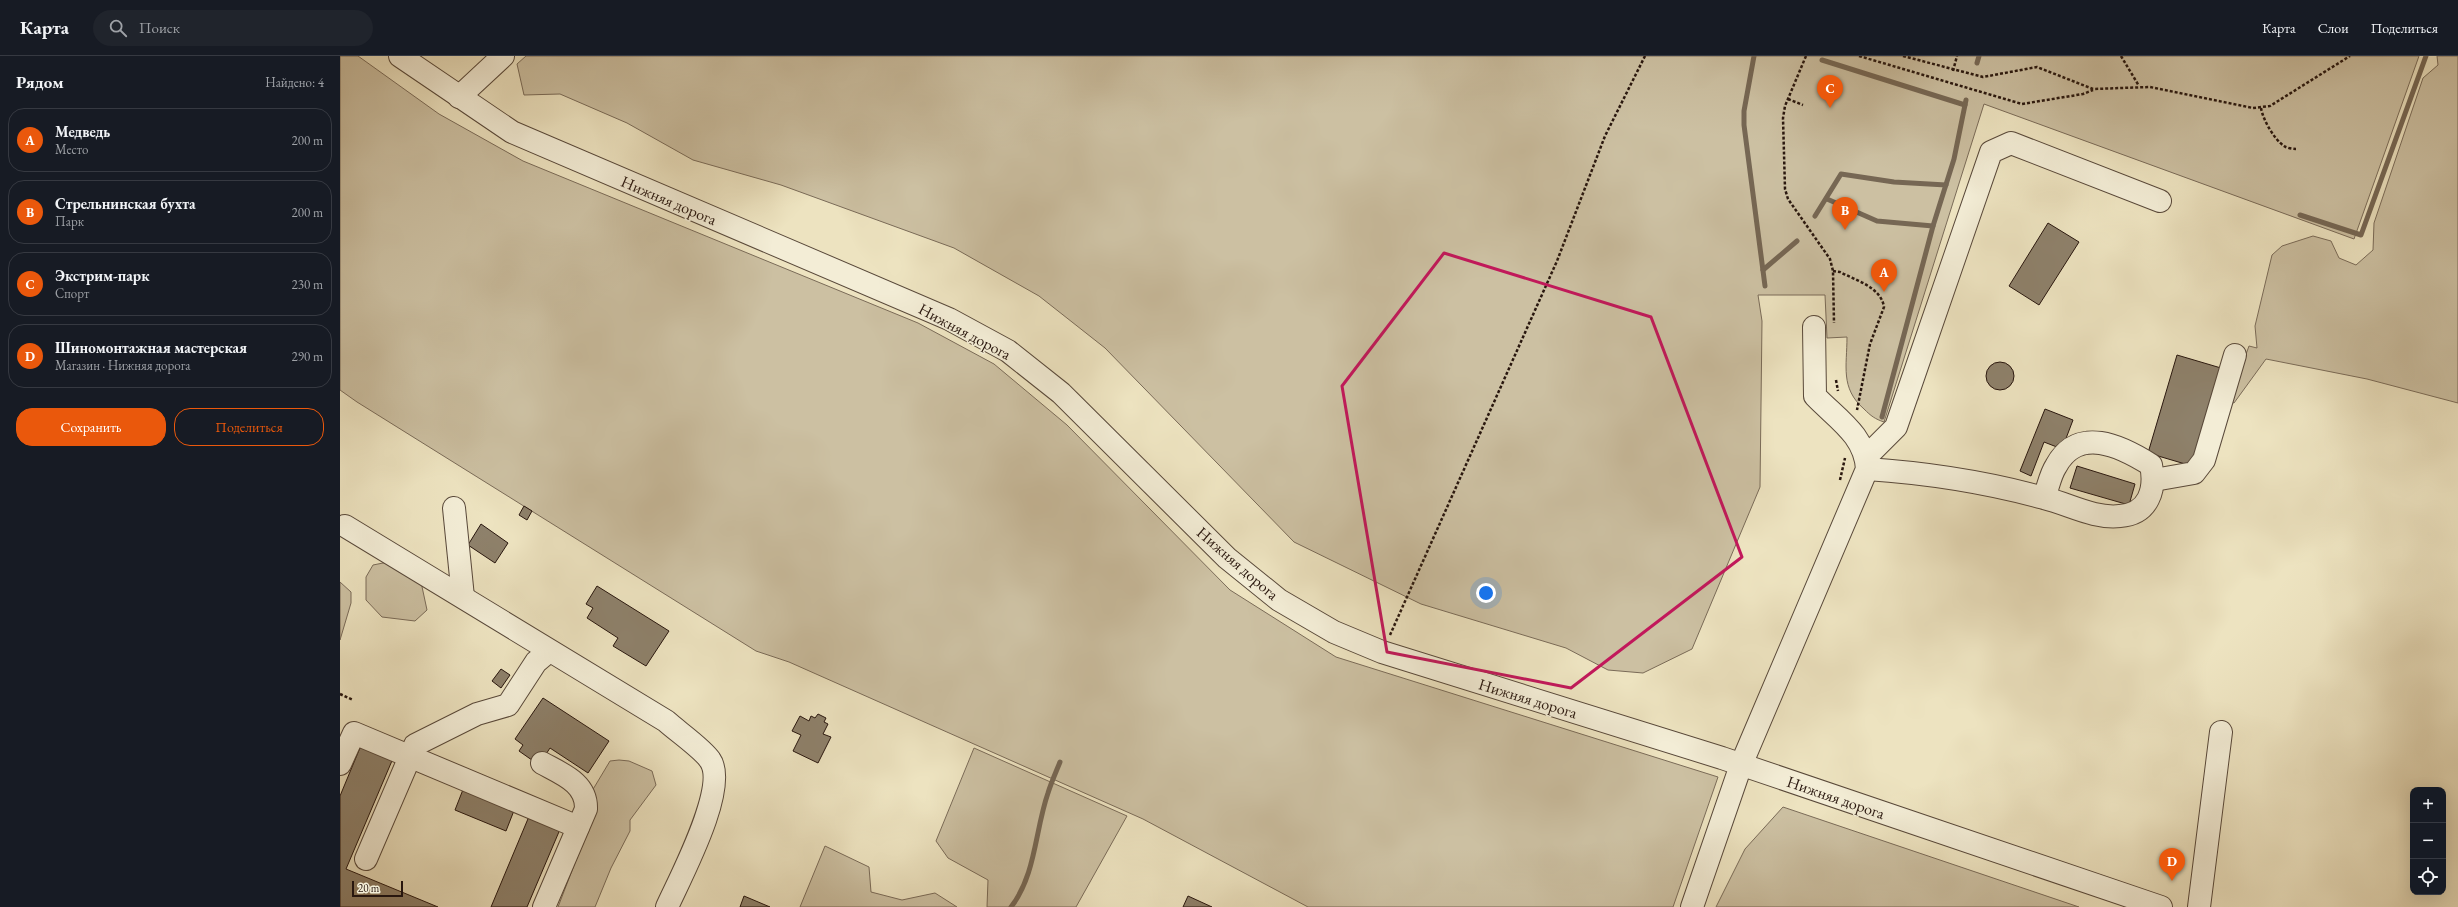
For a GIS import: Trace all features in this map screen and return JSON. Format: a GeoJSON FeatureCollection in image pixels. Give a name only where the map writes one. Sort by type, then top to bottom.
{"type":"FeatureCollection","features":[{"type":"Feature","properties":{"kind":"street","name":"Нижняя дорога"},"geometry":{"type":"LineString","coordinates":[[400,56],[512,132],[949,319],[1008,351],[1061,393],[1227,558],[1279,600],[1334,632],[1382,652],[1741,765],[2161,907]]}},
{"type":"Feature","properties":{"kind":"street"},"geometry":{"type":"LineString","coordinates":[[459,97],[503,56]]}},
{"type":"Feature","properties":{"kind":"street"},"geometry":{"type":"LineString","coordinates":[[1692,907],[1741,765],[1867,463],[1896,427],[1991,152],[2011,143],[2160,201]]}},
{"type":"Feature","properties":{"kind":"street"},"geometry":{"type":"LineString","coordinates":[[1824,327],[1815,396],[1860,442],[1867,463]]}},
{"type":"Feature","properties":{"kind":"street"},"geometry":{"type":"LineString","coordinates":[[2154,480],[2194,473],[2204,460],[2235,355]]}},
{"type":"Feature","properties":{"kind":"street"},"geometry":{"type":"LineString","coordinates":[[1867,463],[1927,473],[2044,498],[2093,514],[2121,516],[2138,511],[2148,501],[2154,480],[2151,465],[2131,452],[2094,441],[2077,444],[2056,466],[2044,498]]}},
{"type":"Feature","properties":{"kind":"street"},"geometry":{"type":"LineString","coordinates":[[454,508],[462,597]]}},
{"type":"Feature","properties":{"kind":"street"},"geometry":{"type":"LineString","coordinates":[[345,526],[666,721],[710,760],[715,777],[711,805],[667,907]]}},
{"type":"Feature","properties":{"kind":"street"},"geometry":{"type":"LineString","coordinates":[[366,858],[415,745],[477,714],[508,705],[536,662],[549,651]]}},
{"type":"Feature","properties":{"kind":"street"},"geometry":{"type":"LineString","coordinates":[[2199,907],[2221,732]]}},
{"type":"Feature","properties":{"kind":"street"},"geometry":{"type":"LineString","coordinates":[[340,764],[354,733],[578,827]]}},
{"type":"Feature","properties":{"kind":"street"},"geometry":{"type":"LineString","coordinates":[[542,763],[578,784],[584,793],[586,809],[544,907]]}},
{"type":"Feature","properties":{"kind":"path"},"geometry":{"type":"LineString","coordinates":[[1389,637],[1557,261],[1605,136],[1645,56]]}},
{"type":"Feature","properties":{"kind":"path"},"geometry":{"type":"LineString","coordinates":[[1806,56],[1788,99],[1783,118],[1785,189],[1788,199],[1830,259],[1833,271],[1824,327]]}},
{"type":"Feature","properties":{"kind":"path"},"geometry":{"type":"LineString","coordinates":[[1859,56],[2022,104],[2083,94],[2093,89],[2139,86],[2240,107],[2261,108],[2270,106],[2348,57]]}},
{"type":"Feature","properties":{"kind":"path"},"geometry":{"type":"LineString","coordinates":[[1903,56],[1983,77],[2037,67],[2093,89]]}},
{"type":"Feature","properties":{"kind":"path"},"geometry":{"type":"LineString","coordinates":[[1953,70],[1957,56]]}},
{"type":"Feature","properties":{"kind":"path"},"geometry":{"type":"LineString","coordinates":[[2121,56],[2139,86]]}},
{"type":"Feature","properties":{"kind":"path"},"geometry":{"type":"LineString","coordinates":[[1788,99],[1803,105]]}},
{"type":"Feature","properties":{"kind":"path"},"geometry":{"type":"LineString","coordinates":[[2261,108],[2262,115],[2280,142],[2285,147],[2296,149]]}},
{"type":"Feature","properties":{"kind":"path"},"geometry":{"type":"LineString","coordinates":[[1833,271],[1840,272],[1876,292],[1883,300],[1884,307],[1869,350],[1856,412],[1851,407]]}},
{"type":"Feature","properties":{"kind":"path"},"geometry":{"type":"LineString","coordinates":[[1836,374],[1838,392],[1842,397]]}},
{"type":"Feature","properties":{"kind":"path"},"geometry":{"type":"LineString","coordinates":[[340,694],[353,700]]}},
{"type":"Feature","properties":{"kind":"highlighted area"},"geometry":{"type":"Polygon","coordinates":[[[1444,253],[1651,317],[1742,557],[1571,688],[1387,652],[1342,386],[1444,253]]]}},
{"type":"Feature","properties":{"kind":"shaded area"},"geometry":{"type":"Polygon","coordinates":[[[340,56],[358,56],[439,114],[523,161],[918,323],[994,364],[1067,425],[1230,590],[1336,657],[1718,777],[1673,907],[1308,907],[1143,819],[789,662],[756,651],[357,402],[340,390],[340,56]]]}},
{"type":"Feature","properties":{"kind":"shaded area"},"geometry":{"type":"Polygon","coordinates":[[[526,56],[2419,56],[2354,239],[1984,104],[1884,422],[1869,414],[1856,401],[1851,393],[1846,376],[1847,337],[1827,338],[1825,295],[1758,295],[1762,321],[1760,487],[1692,649],[1643,673],[1608,670],[1566,648],[1421,604],[1294,542],[1105,348],[1039,296],[954,248],[781,185],[693,160],[627,123],[560,94],[524,95],[517,64],[526,56]]]}},
{"type":"Feature","properties":{"kind":"shaded area"},"geometry":{"type":"Polygon","coordinates":[[[2437,56],[2458,56],[2458,403],[2367,379],[2266,359],[2234,403],[2229,401],[2249,346],[2257,348],[2255,326],[2272,255],[2282,246],[2313,236],[2331,241],[2339,258],[2356,265],[2373,250],[2374,223],[2423,78],[2438,65],[2437,56]]]}},
{"type":"Feature","properties":{"kind":"shaded area"},"geometry":{"type":"Polygon","coordinates":[[[388,562],[421,582],[427,610],[415,621],[382,617],[366,600],[366,577],[373,565],[388,562]]]}},
{"type":"Feature","properties":{"kind":"shaded area"},"geometry":{"type":"Polygon","coordinates":[[[340,582],[351,592],[351,603],[340,640],[340,582]]]}},
{"type":"Feature","properties":{"kind":"shaded area"},"geometry":{"type":"Polygon","coordinates":[[[974,748],[1127,816],[1076,907],[987,907],[988,880],[948,858],[936,841],[974,748]]]}},
{"type":"Feature","properties":{"kind":"shaded area"},"geometry":{"type":"Polygon","coordinates":[[[610,761],[629,761],[652,771],[656,785],[630,820],[630,831],[611,868],[595,907],[558,907],[588,829],[592,791],[610,761]]]}},
{"type":"Feature","properties":{"kind":"shaded area"},"geometry":{"type":"Polygon","coordinates":[[[1783,807],[2079,907],[1716,907],[1745,849],[1783,807]]]}},
{"type":"Feature","properties":{"kind":"shaded area"},"geometry":{"type":"Polygon","coordinates":[[[825,846],[869,867],[871,892],[902,900],[935,893],[957,907],[800,907],[825,846]]]}},
{"type":"Feature","properties":{"kind":"building"},"geometry":{"type":"Polygon","coordinates":[[[2048,223],[2079,242],[2039,305],[2009,286],[2048,223]]]}},
{"type":"Feature","properties":{"kind":"building"},"geometry":{"type":"Polygon","coordinates":[[[2177,355],[2221,368],[2192,466],[2148,453],[2177,355]]]}},
{"type":"Feature","properties":{"kind":"building"},"geometry":{"type":"Polygon","coordinates":[[[2000,362],[2010,366],[2014,376],[2010,386],[2000,390],[1990,386],[1986,376],[1990,366],[2000,362]]]}},
{"type":"Feature","properties":{"kind":"building"},"geometry":{"type":"Polygon","coordinates":[[[2045,409],[2073,420],[2062,449],[2044,442],[2031,476],[2020,471],[2045,409]]]}},
{"type":"Feature","properties":{"kind":"building"},"geometry":{"type":"Polygon","coordinates":[[[2077,466],[2135,484],[2129,505],[2070,488],[2077,466]]]}},
{"type":"Feature","properties":{"kind":"building"},"geometry":{"type":"Polygon","coordinates":[[[524,506],[532,511],[527,520],[519,515],[524,506]]]}},
{"type":"Feature","properties":{"kind":"building"},"geometry":{"type":"Polygon","coordinates":[[[481,524],[508,543],[495,563],[468,545],[481,524]]]}},
{"type":"Feature","properties":{"kind":"building"},"geometry":{"type":"Polygon","coordinates":[[[597,586],[669,631],[646,666],[613,646],[618,638],[587,618],[593,608],[586,604],[597,586]]]}},
{"type":"Feature","properties":{"kind":"building"},"geometry":{"type":"Polygon","coordinates":[[[501,669],[510,675],[501,688],[492,681],[501,669]]]}},
{"type":"Feature","properties":{"kind":"building"},"geometry":{"type":"Polygon","coordinates":[[[543,698],[609,741],[588,773],[550,748],[539,765],[519,751],[523,745],[515,739],[543,698]]]}},
{"type":"Feature","properties":{"kind":"building"},"geometry":{"type":"Polygon","coordinates":[[[818,714],[826,718],[824,722],[828,724],[823,734],[831,737],[818,763],[793,751],[801,735],[792,731],[800,716],[809,721],[811,716],[815,718],[818,714]]]}},
{"type":"Feature","properties":{"kind":"building"},"geometry":{"type":"Polygon","coordinates":[[[362,743],[394,756],[346,869],[438,907],[340,907],[340,796],[362,743]]]}},
{"type":"Feature","properties":{"kind":"building"},"geometry":{"type":"Polygon","coordinates":[[[464,787],[515,808],[506,831],[455,810],[464,787]]]}},
{"type":"Feature","properties":{"kind":"building"},"geometry":{"type":"Polygon","coordinates":[[[530,814],[561,827],[527,907],[491,907],[530,814]]]}},
{"type":"Feature","properties":{"kind":"building"},"geometry":{"type":"Polygon","coordinates":[[[744,896],[770,907],[740,907],[744,896]]]}},
{"type":"Feature","properties":{"kind":"building"},"geometry":{"type":"Polygon","coordinates":[[[1188,896],[1212,907],[1183,907],[1188,896]]]}},
{"type":"Feature","properties":{"kind":"waterway"},"geometry":{"type":"LineString","coordinates":[[1754,56],[1744,111],[1744,125],[1765,286]]}},
{"type":"Feature","properties":{"kind":"waterway"},"geometry":{"type":"LineString","coordinates":[[1977,63],[1979,56]]}},
{"type":"Feature","properties":{"kind":"waterway"},"geometry":{"type":"LineString","coordinates":[[2300,215],[2361,235],[2426,56]]}},
{"type":"Feature","properties":{"kind":"waterway"},"geometry":{"type":"LineString","coordinates":[[1822,60],[1965,105]]}},
{"type":"Feature","properties":{"kind":"waterway"},"geometry":{"type":"LineString","coordinates":[[1882,417],[1933,226],[1954,159],[1966,100]]}},
{"type":"Feature","properties":{"kind":"waterway"},"geometry":{"type":"LineString","coordinates":[[1815,216],[1841,174],[1894,182],[1946,185]]}},
{"type":"Feature","properties":{"kind":"waterway"},"geometry":{"type":"LineString","coordinates":[[1827,199],[1877,221],[1933,226]]}},
{"type":"Feature","properties":{"kind":"waterway"},"geometry":{"type":"LineString","coordinates":[[1763,270],[1797,241]]}},
{"type":"Feature","properties":{"kind":"waterway"},"geometry":{"type":"LineString","coordinates":[[1011,907],[1026,881],[1044,807],[1060,762]]}},
{"type":"Feature","properties":{"kind":"place","name":"Экстрим-парк"},"geometry":{"type":"Point","coordinates":[1830,108]}},
{"type":"Feature","properties":{"kind":"place","name":"Стрельнинская бухта"},"geometry":{"type":"Point","coordinates":[1845,230]}},
{"type":"Feature","properties":{"kind":"place","name":"Медведь"},"geometry":{"type":"Point","coordinates":[1884,292]}},
{"type":"Feature","properties":{"kind":"place","name":"Шиномонтажная мастерская"},"geometry":{"type":"Point","coordinates":[2172,881]}}]}
